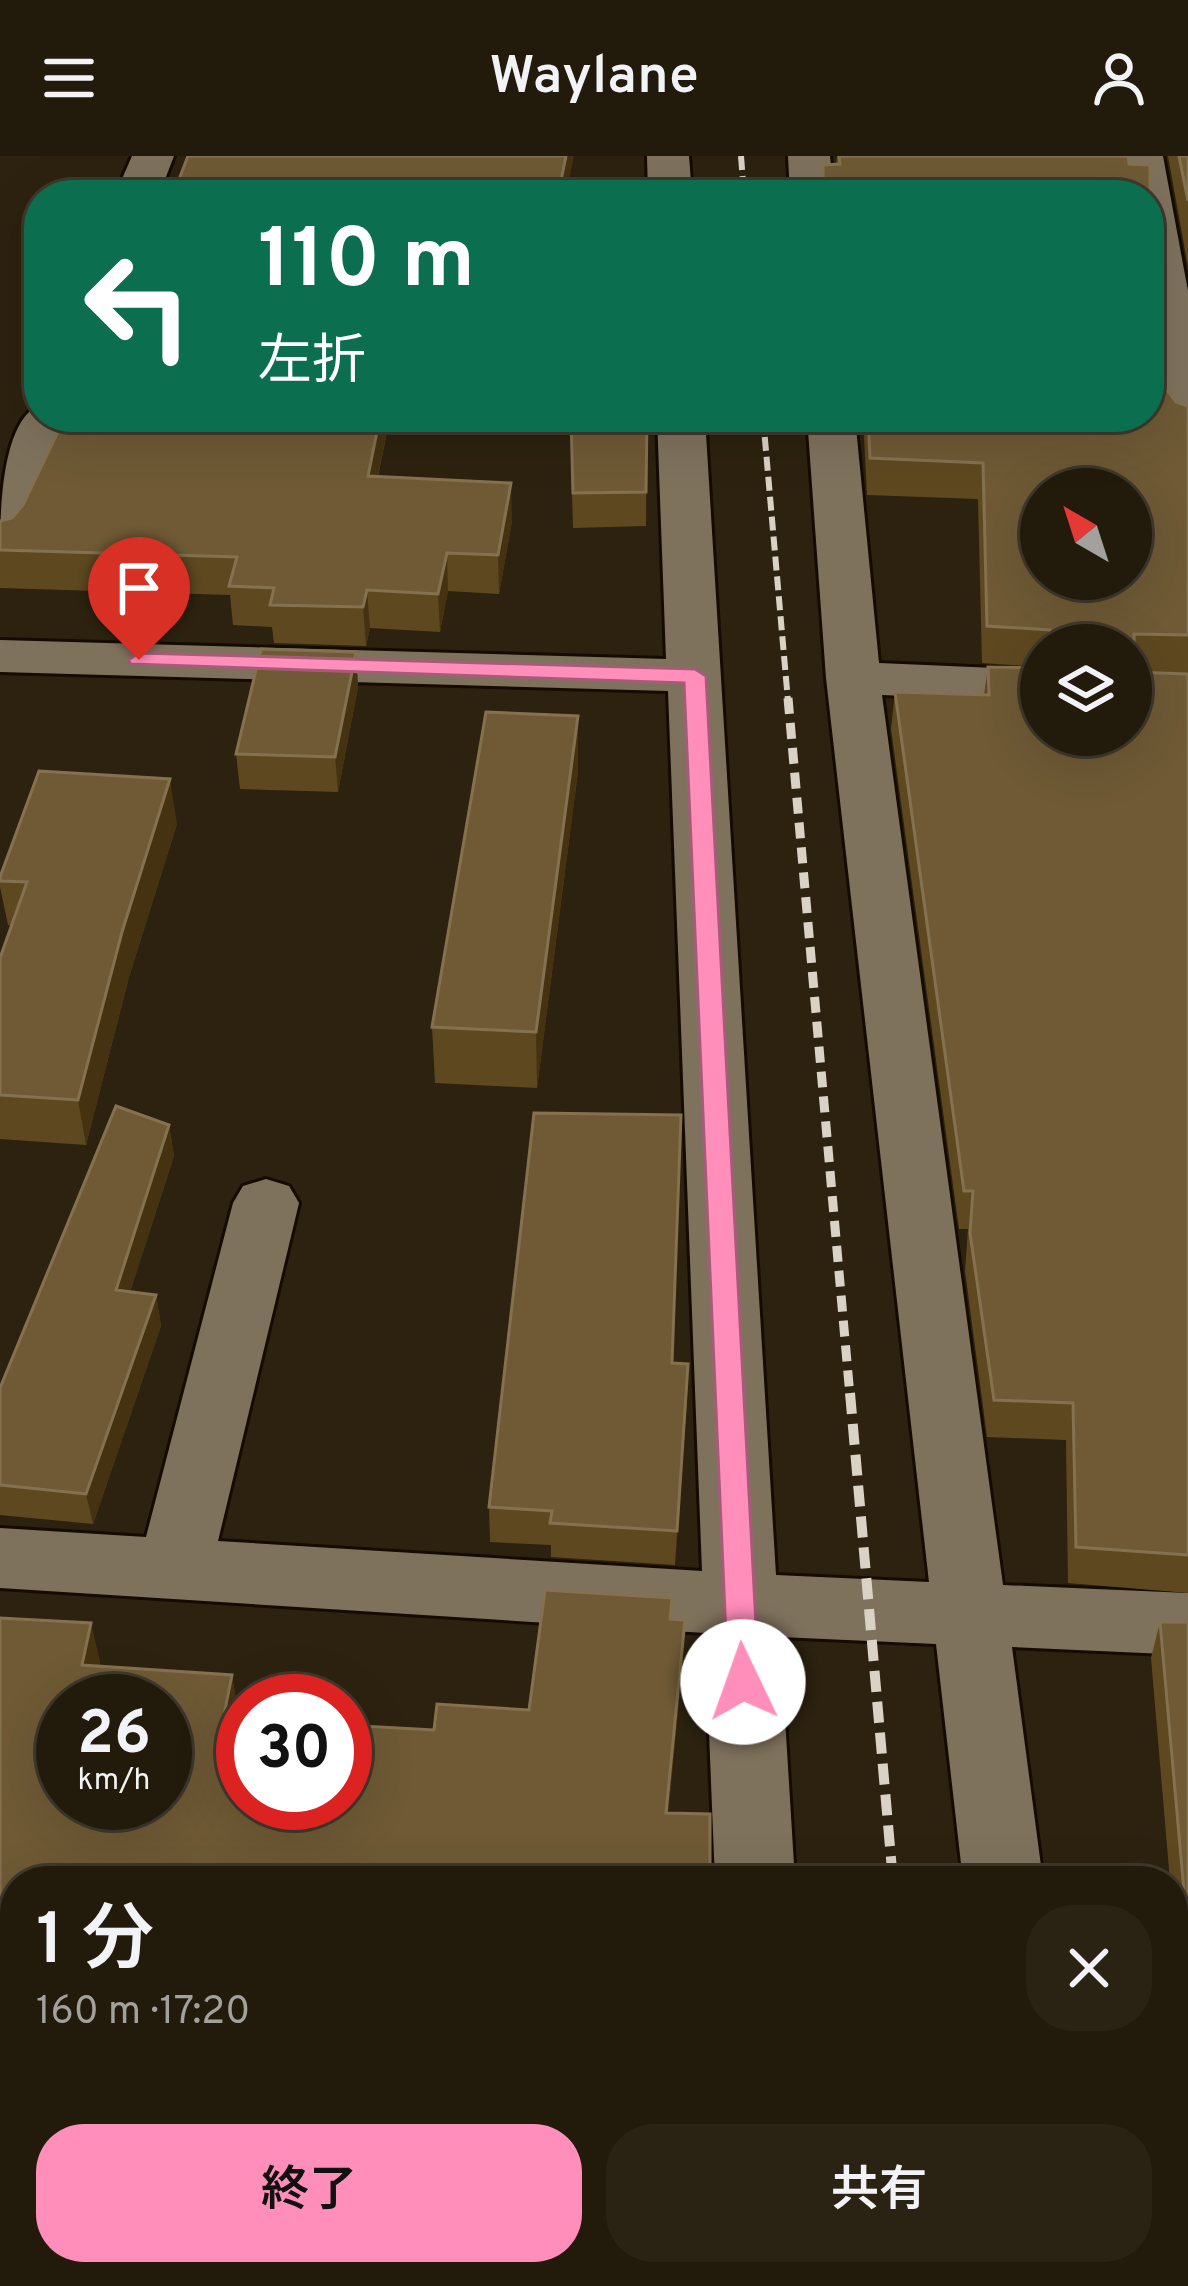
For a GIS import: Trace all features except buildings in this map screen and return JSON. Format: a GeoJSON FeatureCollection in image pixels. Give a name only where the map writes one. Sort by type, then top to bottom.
{"type":"FeatureCollection","features":[{"type":"Feature","properties":{"kind":"street"},"geometry":{"type":"LineString","coordinates":[[1164,284],[1188,424]]}},
{"type":"Feature","properties":{"kind":"street"},"geometry":{"type":"LineString","coordinates":[[0,541],[43,432]]}},
{"type":"Feature","properties":{"kind":"street"},"geometry":{"type":"LineString","coordinates":[[682,432],[753,1866]]}},
{"type":"Feature","properties":{"kind":"street"},"geometry":{"type":"LineString","coordinates":[[832,432],[853,678],[1001,1866]]}},
{"type":"Feature","properties":{"kind":"street"},"geometry":{"type":"LineString","coordinates":[[0,656],[695,676]]}},
{"type":"Feature","properties":{"kind":"street"},"geometry":{"type":"LineString","coordinates":[[853,678],[1020,685]]}},
{"type":"Feature","properties":{"kind":"street"},"geometry":{"type":"LineString","coordinates":[[175,1569],[266,1203]]}},
{"type":"Feature","properties":{"kind":"street"},"geometry":{"type":"LineString","coordinates":[[0,1558],[739,1604],[1188,1624]]}},
{"type":"Feature","properties":{"kind":"railway"},"geometry":{"type":"LineString","coordinates":[[741,156],[743,180]]}},
{"type":"Feature","properties":{"kind":"railway"},"geometry":{"type":"LineString","coordinates":[[764,432],[788,701]]}},
{"type":"Feature","properties":{"kind":"railway"},"geometry":{"type":"LineString","coordinates":[[788,698],[850,1396]]}},
{"type":"Feature","properties":{"kind":"railway"},"geometry":{"type":"LineString","coordinates":[[850,1393],[892,1866]]}},
{"type":"Feature","properties":{"kind":"route"},"geometry":{"type":"LineString","coordinates":[[139,660],[695,676],[743,1682]]}}]}
